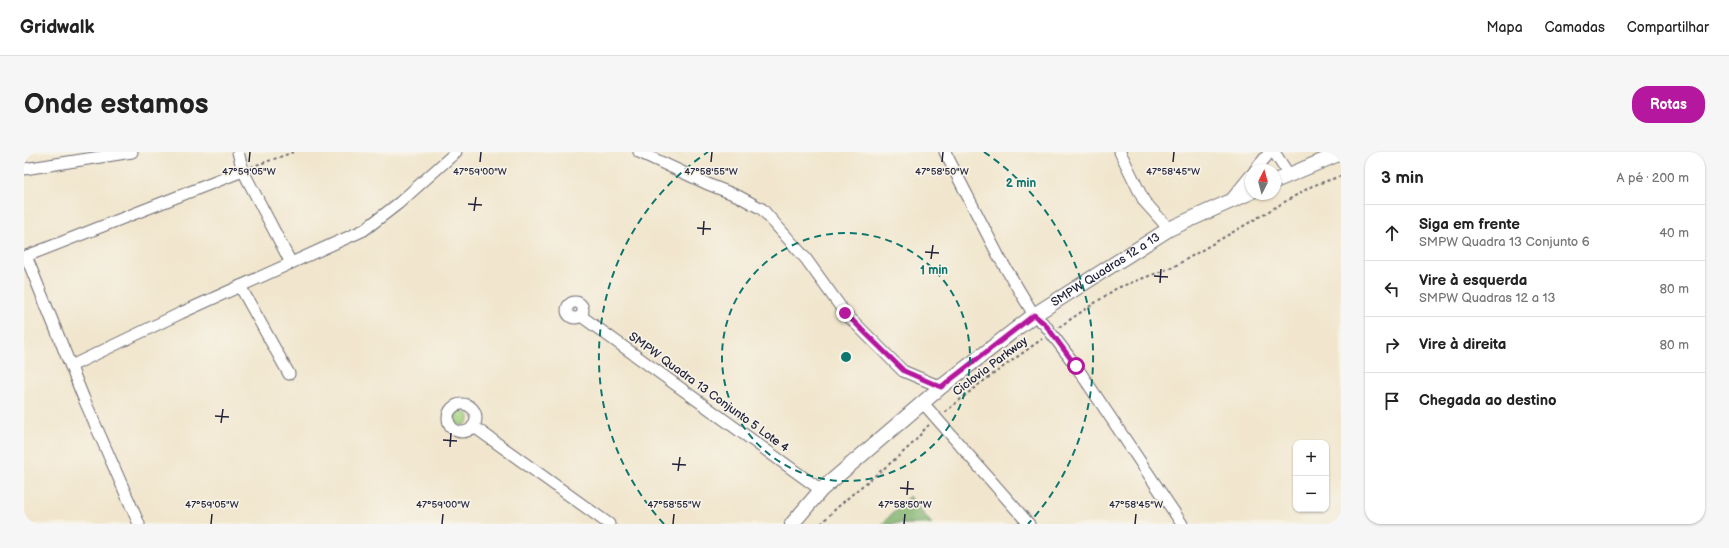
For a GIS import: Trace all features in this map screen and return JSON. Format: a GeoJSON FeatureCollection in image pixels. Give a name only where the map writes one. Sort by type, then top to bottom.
{"type":"FeatureCollection","features":[{"type":"Feature","properties":{"kind":"street"},"geometry":{"type":"LineString","coordinates":[[24,170],[132,152]]}},
{"type":"Feature","properties":{"kind":"street"},"geometry":{"type":"LineString","coordinates":[[238,152],[243,171],[291,263]]}},
{"type":"Feature","properties":{"kind":"street"},"geometry":{"type":"LineString","coordinates":[[70,366],[240,286],[364,230],[399,203],[456,152]]}},
{"type":"Feature","properties":{"kind":"street"},"geometry":{"type":"LineString","coordinates":[[639,152],[710,185],[738,196],[762,209],[806,259],[845,313],[904,371],[941,387]]}},
{"type":"Feature","properties":{"kind":"street"},"geometry":{"type":"LineString","coordinates":[[945,152],[999,257],[1034,315],[1051,332],[1182,524]]}},
{"type":"Feature","properties":{"kind":"street"},"geometry":{"type":"LineString","coordinates":[[1120,152],[1144,201],[1169,229]]}},
{"type":"Feature","properties":{"kind":"street"},"geometry":{"type":"LineString","coordinates":[[1260,164],[1270,152]]}},
{"type":"Feature","properties":{"kind":"street"},"geometry":{"type":"LineString","coordinates":[[1274,152],[1289,175]]}},
{"type":"Feature","properties":{"kind":"street"},"geometry":{"type":"LineString","coordinates":[[1281,178],[1341,153]]}},
{"type":"Feature","properties":{"kind":"street"},"geometry":{"type":"LineString","coordinates":[[139,524],[70,366],[25,256],[243,171]]}},
{"type":"Feature","properties":{"kind":"street"},"geometry":{"type":"LineString","coordinates":[[1227,204],[1245,182]]}},
{"type":"Feature","properties":{"kind":"street","name":"SMPW Quadras 12 a 13"},"geometry":{"type":"LineString","coordinates":[[792,524],[821,490],[941,387],[1034,315],[1169,229],[1245,195]]}},
{"type":"Feature","properties":{"kind":"street"},"geometry":{"type":"LineString","coordinates":[[240,286],[289,374]]}},
{"type":"Feature","properties":{"kind":"street","name":"SMPW Quadra 13 Conjunto 5 Lote 4"},"geometry":{"type":"LineString","coordinates":[[581,316],[821,490]]}},
{"type":"Feature","properties":{"kind":"street"},"geometry":{"type":"LineString","coordinates":[[923,403],[938,418],[1029,524]]}},
{"type":"Feature","properties":{"kind":"street"},"geometry":{"type":"LineString","coordinates":[[472,426],[609,524]]}},
{"type":"Feature","properties":{"kind":"path"},"geometry":{"type":"LineString","coordinates":[[243,171],[294,152]]}},
{"type":"Feature","properties":{"kind":"path","name":"Ciclovia Parkway"},"geometry":{"type":"LineString","coordinates":[[821,524],[847,497],[863,486],[911,446],[938,418],[978,385],[1051,332],[1117,288],[1172,267],[1312,186],[1341,176]]}},
{"type":"Feature","properties":{"kind":"green space"},"geometry":{"type":"Polygon","coordinates":[[[459,411],[465,411],[469,415],[469,421],[465,425],[459,425],[455,421],[455,415],[459,411]]]}},
{"type":"Feature","properties":{"kind":"green space"},"geometry":{"type":"Polygon","coordinates":[[[909,496],[932,524],[882,524],[909,496]]]}},
{"type":"Feature","properties":{"kind":"route"},"geometry":{"type":"LineString","coordinates":[[845,313],[904,371],[941,387],[1034,315],[1045,324],[1076,366]]}}]}
